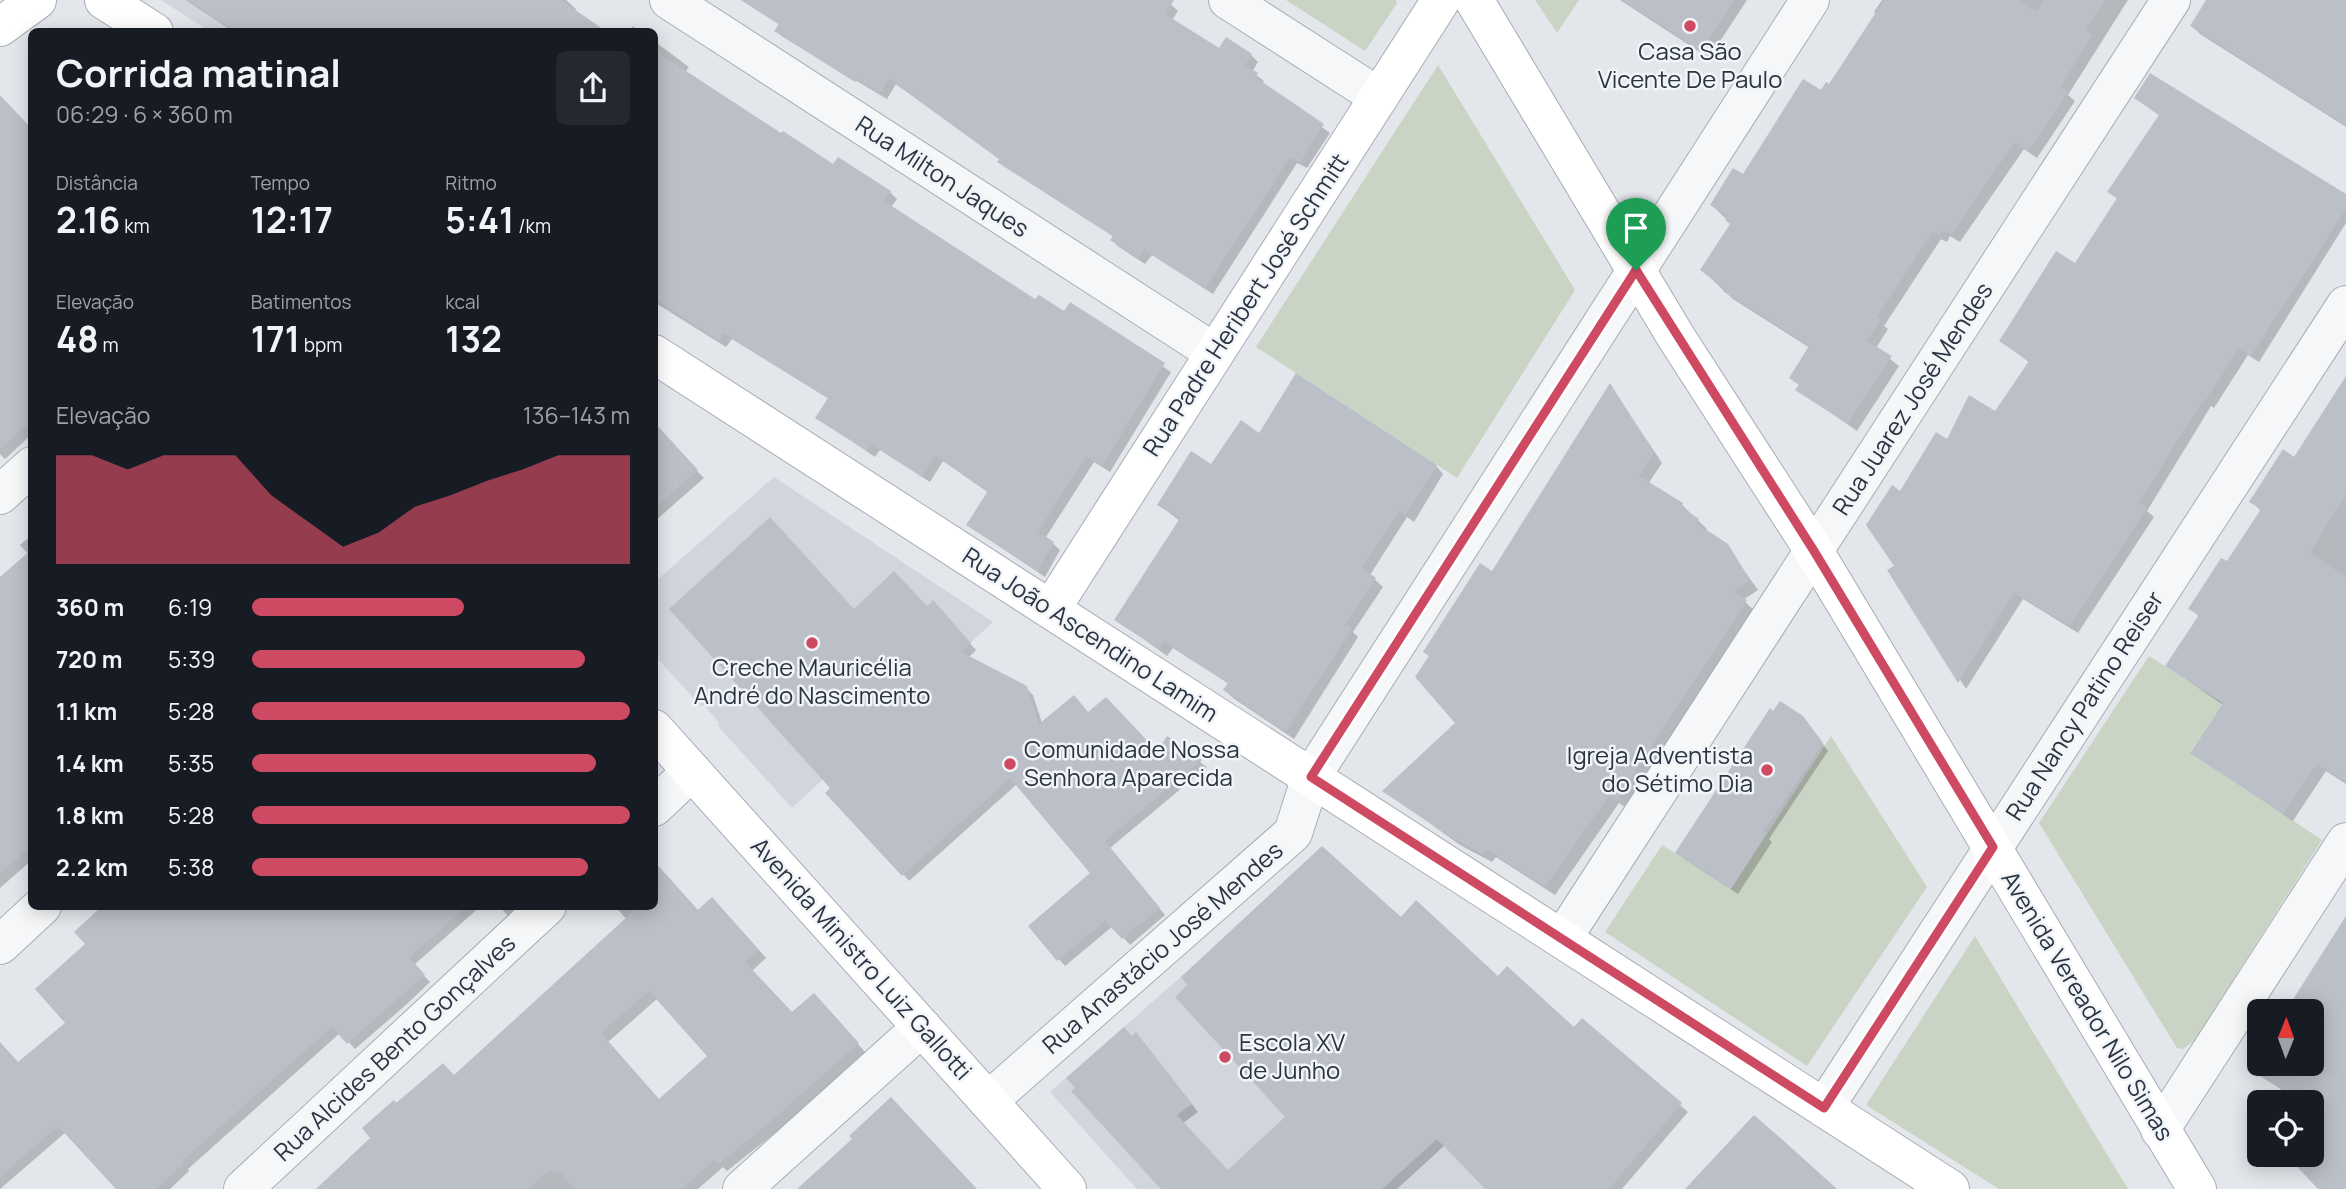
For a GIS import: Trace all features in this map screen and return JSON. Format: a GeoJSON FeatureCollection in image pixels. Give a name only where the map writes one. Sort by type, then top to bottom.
{"type":"FeatureCollection","features":[{"type":"Feature","properties":{"kind":"street"},"geometry":{"type":"LineString","coordinates":[[104,0],[148,28]]}},
{"type":"Feature","properties":{"kind":"street","name":"Rua Milton Jaques"},"geometry":{"type":"LineString","coordinates":[[668,0],[1215,353]]}},
{"type":"Feature","properties":{"kind":"street"},"geometry":{"type":"LineString","coordinates":[[1228,0],[1379,97]]}},
{"type":"Feature","properties":{"kind":"street","name":"Rua Padre Heribert José Schmitt"},"geometry":{"type":"LineString","coordinates":[[1051,609],[1441,0]]}},
{"type":"Feature","properties":{"kind":"street","name":"Avenida Vereador Nilo Simas"},"geometry":{"type":"LineString","coordinates":[[1474,0],[1636,270],[1814,551],[2197,1189]]}},
{"type":"Feature","properties":{"kind":"street","name":"Rua Anastácio José Mendes"},"geometry":{"type":"LineString","coordinates":[[988,1101],[1293,834],[1311,777],[1810,0]]}},
{"type":"Feature","properties":{"kind":"street","name":"Rua Juarez José Mendes"},"geometry":{"type":"LineString","coordinates":[[1562,939],[2171,0]]}},
{"type":"Feature","properties":{"kind":"street","name":"Rua Nancy Patino Reiser"},"geometry":{"type":"LineString","coordinates":[[1824,1108],[2346,305]]}},
{"type":"Feature","properties":{"kind":"street","name":"Rua João Ascendino Lamim"},"geometry":{"type":"LineString","coordinates":[[658,357],[1950,1189]]}},
{"type":"Feature","properties":{"kind":"street"},"geometry":{"type":"LineString","coordinates":[[0,495],[28,470]]}},
{"type":"Feature","properties":{"kind":"street","name":"Avenida Ministro Luiz Gallotti"},"geometry":{"type":"LineString","coordinates":[[658,733],[1067,1189]]}},
{"type":"Feature","properties":{"kind":"street"},"geometry":{"type":"LineString","coordinates":[[658,803],[692,771]]}},
{"type":"Feature","properties":{"kind":"street"},"geometry":{"type":"LineString","coordinates":[[2161,1130],[2346,842]]}},
{"type":"Feature","properties":{"kind":"street"},"geometry":{"type":"LineString","coordinates":[[0,945],[38,910]]}},
{"type":"Feature","properties":{"kind":"street","name":"Rua Alcides Bento Gonçalves"},"geometry":{"type":"LineString","coordinates":[[243,1189],[543,910]]}},
{"type":"Feature","properties":{"kind":"street"},"geometry":{"type":"LineString","coordinates":[[742,1189],[922,1027]]}},
{"type":"Feature","properties":{"kind":"shaded area"},"geometry":{"type":"Polygon","coordinates":[[[161,0],[314,0],[356,28],[204,28],[161,0]]]}},
{"type":"Feature","properties":{"kind":"shaded area","name":"Creche Mauricélia André do Nascimento"},"geometry":{"type":"Polygon","coordinates":[[[774,477],[993,622],[792,808],[718,726],[719,723],[704,705],[701,706],[658,659],[658,579],[774,477]]]}},
{"type":"Feature","properties":{"kind":"shaded area","name":"Escola XV de Junho"},"geometry":{"type":"Polygon","coordinates":[[[1209,952],[1383,1082],[1485,1189],[1137,1189],[1050,1092],[1209,952]]]}},
{"type":"Feature","properties":{"kind":"green space"},"geometry":{"type":"Polygon","coordinates":[[[1286,0],[1396,0],[1397,3],[1365,51],[1286,0]]]}},
{"type":"Feature","properties":{"kind":"green space"},"geometry":{"type":"Polygon","coordinates":[[[1535,0],[1579,0],[1557,33],[1535,0]]]}},
{"type":"Feature","properties":{"kind":"green space"},"geometry":{"type":"Polygon","coordinates":[[[1438,65],[1575,290],[1457,478],[1256,347],[1438,65]]]}},
{"type":"Feature","properties":{"kind":"green space"},"geometry":{"type":"Polygon","coordinates":[[[2149,656],[2223,703],[2190,752],[2322,840],[2194,1041],[2183,1049],[2177,1048],[2039,823],[2149,656]]]}},
{"type":"Feature","properties":{"kind":"green space"},"geometry":{"type":"Polygon","coordinates":[[[1831,736],[1927,887],[1807,1066],[1605,932],[1662,845],[1731,889],[1831,736]]]}},
{"type":"Feature","properties":{"kind":"green space"},"geometry":{"type":"Polygon","coordinates":[[[1975,936],[2128,1189],[1999,1189],[1866,1105],[1975,936]]]}},
{"type":"Feature","properties":{"kind":"building"},"geometry":{"type":"Polygon","coordinates":[[[187,0],[561,0],[601,28],[229,28],[187,0]]]}},
{"type":"Feature","properties":{"kind":"building"},"geometry":{"type":"Polygon","coordinates":[[[742,0],[1174,0],[1165,14],[1219,48],[1226,37],[1252,54],[1245,65],[1258,73],[1255,77],[1324,124],[1300,163],[1290,157],[1205,289],[1144,249],[1138,258],[1110,240],[1113,236],[997,162],[999,159],[889,79],[880,93],[857,79],[855,82],[774,31],[779,24],[742,0]]]}},
{"type":"Feature","properties":{"kind":"building","name":"Casa São Vicente De Paulo"},"geometry":{"type":"Polygon","coordinates":[[[1622,0],[1734,0],[1701,51],[1622,0]]]}},
{"type":"Feature","properties":{"kind":"building"},"geometry":{"type":"Polygon","coordinates":[[[1884,0],[2020,0],[2036,11],[2044,0],[2105,0],[2085,30],[2093,35],[2060,87],[2068,92],[2028,152],[2015,142],[1951,235],[1942,230],[1939,235],[1933,232],[1877,317],[1881,319],[1867,341],[1892,356],[1848,424],[1795,390],[1799,385],[1789,378],[1809,346],[1723,291],[1724,288],[1700,270],[1730,224],[1725,220],[1727,216],[1710,205],[1733,168],[1743,174],[1803,79],[1821,90],[1826,82],[1829,84],[1884,0]]]}},
{"type":"Feature","properties":{"kind":"building"},"geometry":{"type":"Polygon","coordinates":[[[2206,0],[2346,0],[2346,126],[2190,26],[2206,0]]]}},
{"type":"Feature","properties":{"kind":"building"},"geometry":{"type":"Polygon","coordinates":[[[658,53],[833,164],[838,157],[891,191],[884,201],[1035,299],[1039,295],[1064,311],[1070,302],[1165,363],[1102,466],[1086,456],[1038,532],[1054,542],[1037,571],[966,525],[988,491],[936,456],[922,477],[872,444],[867,451],[815,418],[828,398],[724,333],[719,341],[658,301],[658,53]]]}},
{"type":"Feature","properties":{"kind":"building"},"geometry":{"type":"Polygon","coordinates":[[[2150,73],[2346,194],[2346,209],[2251,356],[2239,349],[2205,401],[2203,400],[2139,503],[2147,508],[2070,626],[2014,593],[1958,683],[1887,570],[1894,566],[1866,525],[1892,485],[1900,491],[1936,432],[1947,439],[1969,395],[1995,411],[2029,361],[1999,341],[2056,251],[2075,263],[2117,198],[2107,192],[2159,115],[2134,98],[2150,73]]]}},
{"type":"Feature","properties":{"kind":"building"},"geometry":{"type":"Polygon","coordinates":[[[0,95],[28,125],[28,424],[0,449],[0,95]]]}},
{"type":"Feature","properties":{"kind":"building"},"geometry":{"type":"Polygon","coordinates":[[[1296,373],[1437,465],[1405,515],[1399,511],[1362,568],[1376,578],[1346,624],[1352,628],[1286,732],[1223,690],[1228,683],[1164,641],[1159,649],[1114,620],[1180,518],[1157,505],[1191,451],[1211,464],[1241,420],[1259,433],[1296,373]]]}},
{"type":"Feature","properties":{"kind":"building"},"geometry":{"type":"Polygon","coordinates":[[[2346,376],[2346,494],[2310,553],[2346,577],[2346,782],[2317,764],[2283,814],[2190,753],[2223,703],[2165,666],[2199,615],[2188,609],[2221,558],[2227,561],[2261,509],[2249,502],[2283,449],[2294,457],[2346,376]]]}},
{"type":"Feature","properties":{"kind":"building"},"geometry":{"type":"Polygon","coordinates":[[[1610,383],[1654,453],[1639,476],[1683,503],[1681,507],[1699,519],[1696,523],[1728,544],[1750,580],[1733,592],[1747,600],[1617,800],[1609,796],[1545,887],[1486,849],[1482,854],[1449,836],[1382,791],[1455,723],[1415,677],[1429,656],[1423,652],[1480,563],[1492,571],[1610,383]]]}},
{"type":"Feature","properties":{"kind":"building"},"geometry":{"type":"Polygon","coordinates":[[[658,426],[698,470],[658,505],[658,426]]]}},
{"type":"Feature","properties":{"kind":"building"},"geometry":{"type":"Polygon","coordinates":[[[770,517],[854,609],[894,571],[927,606],[933,600],[971,643],[961,652],[1027,686],[1039,724],[1074,695],[1088,712],[1106,697],[1157,751],[1167,736],[1202,760],[1105,841],[1160,908],[1122,939],[1105,921],[1057,961],[1028,926],[1090,873],[1010,778],[902,876],[825,793],[830,788],[669,609],[770,517]]]}},
{"type":"Feature","properties":{"kind":"building"},"geometry":{"type":"Polygon","coordinates":[[[28,552],[28,849],[0,873],[0,577],[28,552]]]}},
{"type":"Feature","properties":{"kind":"building","name":"Igreja Adventista do Sétimo Dia"},"geometry":{"type":"Polygon","coordinates":[[[1780,701],[1803,716],[1823,743],[1763,832],[1766,834],[1731,889],[1675,853],[1770,708],[1773,711],[1780,701]]]}},
{"type":"Feature","properties":{"kind":"building"},"geometry":{"type":"Polygon","coordinates":[[[1322,846],[1401,917],[1416,900],[1498,976],[1507,966],[1574,1027],[1582,1018],[1682,1103],[1609,1189],[1485,1189],[1437,1139],[1382,1189],[1161,1189],[1071,1091],[1075,1088],[1066,1078],[1124,1027],[1132,1036],[1136,1032],[1192,1104],[1177,1115],[1228,1170],[1285,1117],[1175,997],[1187,985],[1181,977],[1322,846]]]}},
{"type":"Feature","properties":{"kind":"building"},"geometry":{"type":"Polygon","coordinates":[[[658,865],[698,910],[712,897],[759,950],[745,962],[792,1012],[814,993],[859,1043],[768,1124],[718,1164],[714,1160],[682,1189],[574,1189],[558,1170],[554,1173],[550,1170],[529,1189],[316,1189],[370,1138],[362,1128],[394,1100],[396,1103],[443,1063],[454,1075],[635,910],[658,910],[658,865]],[[649,991],[601,1033],[659,1099],[707,1056],[649,991]]]}},
{"type":"Feature","properties":{"kind":"building"},"geometry":{"type":"Polygon","coordinates":[[[98,910],[462,910],[409,957],[425,975],[347,1044],[332,1027],[182,1161],[184,1163],[156,1189],[116,1189],[58,1126],[0,1177],[0,1042],[18,1062],[65,1023],[35,989],[85,944],[74,932],[98,910]]]}},
{"type":"Feature","properties":{"kind":"building"},"geometry":{"type":"Polygon","coordinates":[[[2346,916],[2346,1189],[2318,1189],[2297,1167],[2324,1167],[2324,1090],[2284,1090],[2260,1076],[2324,1076],[2324,999],[2293,999],[2346,916]]]}},
{"type":"Feature","properties":{"kind":"building"},"geometry":{"type":"Polygon","coordinates":[[[891,1097],[977,1189],[797,1189],[852,1139],[849,1136],[891,1097]]]}},
{"type":"Feature","properties":{"kind":"building"},"geometry":{"type":"Polygon","coordinates":[[[1754,1115],[1785,1142],[1837,1189],[1685,1189],[1754,1115]]]}},
{"type":"Feature","properties":{"kind":"place","name":"Casa São Vicente De Paulo"},"geometry":{"type":"Point","coordinates":[1690,26]}},
{"type":"Feature","properties":{"kind":"place","name":"Creche Mauricélia André do Nascimento"},"geometry":{"type":"Point","coordinates":[812,643]}},
{"type":"Feature","properties":{"kind":"place","name":"Comunidade Nossa Senhora Aparecida"},"geometry":{"type":"Point","coordinates":[1010,764]}},
{"type":"Feature","properties":{"kind":"place","name":"Igreja Adventista do Sétimo Dia"},"geometry":{"type":"Point","coordinates":[1767,770]}},
{"type":"Feature","properties":{"kind":"place","name":"Escola XV de Junho"},"geometry":{"type":"Point","coordinates":[1225,1057]}},
{"type":"Feature","properties":{"kind":"route"},"geometry":{"type":"LineString","coordinates":[[1636,270],[1814,551],[1993,847],[1824,1108],[1311,777],[1636,270]]}}]}
